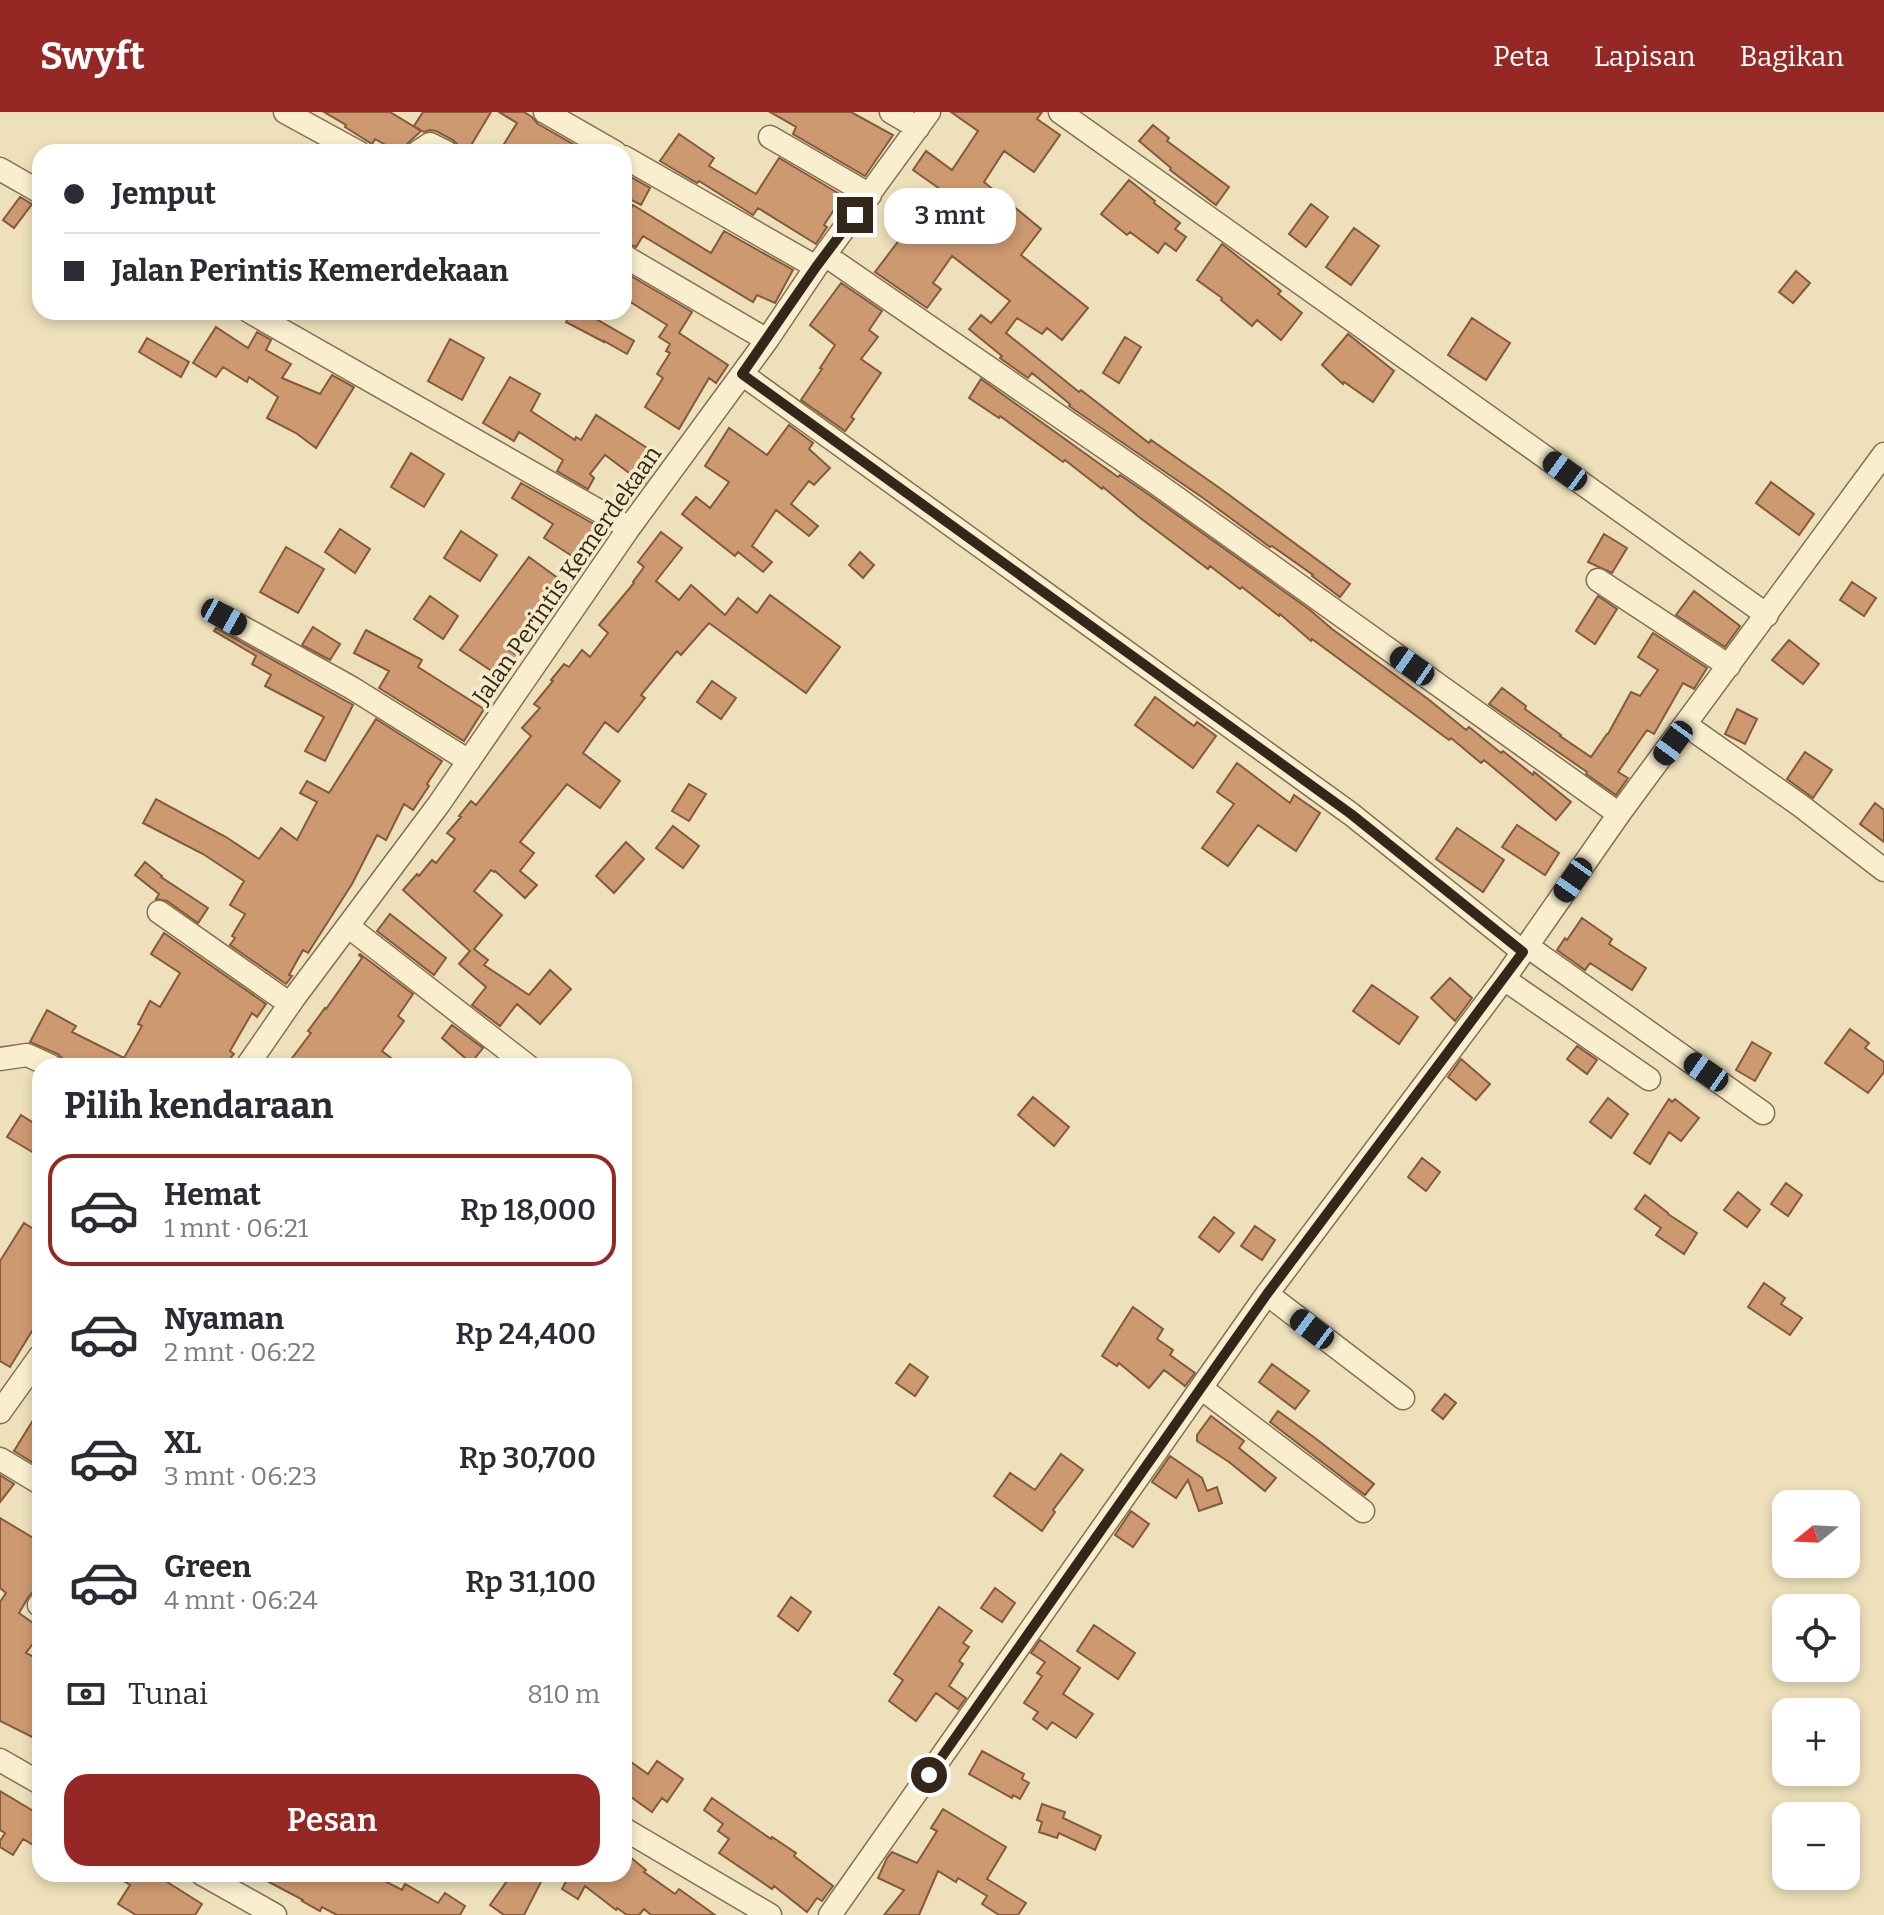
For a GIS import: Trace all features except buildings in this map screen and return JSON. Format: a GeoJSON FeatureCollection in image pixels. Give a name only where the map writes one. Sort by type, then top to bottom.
{"type":"FeatureCollection","features":[{"type":"Feature","properties":{"kind":"street"},"geometry":{"type":"LineString","coordinates":[[285,112],[343,144]]}},
{"type":"Feature","properties":{"kind":"street"},"geometry":{"type":"LineString","coordinates":[[545,112],[601,144]]}},
{"type":"Feature","properties":{"kind":"street"},"geometry":{"type":"LineString","coordinates":[[891,112],[923,120]]}},
{"type":"Feature","properties":{"kind":"street"},"geometry":{"type":"LineString","coordinates":[[1060,112],[1767,615]]}},
{"type":"Feature","properties":{"kind":"street","name":"Jalan Perintis Kemerdekaan"},"geometry":{"type":"LineString","coordinates":[[253,1058],[439,804],[629,528],[923,120]]}},
{"type":"Feature","properties":{"kind":"street"},"geometry":{"type":"LineString","coordinates":[[770,137],[870,195]]}},
{"type":"Feature","properties":{"kind":"street"},"geometry":{"type":"LineString","coordinates":[[632,161],[821,261],[1153,481],[1619,814]]}},
{"type":"Feature","properties":{"kind":"street"},"geometry":{"type":"LineString","coordinates":[[0,169],[32,187]]}},
{"type":"Feature","properties":{"kind":"street"},"geometry":{"type":"LineString","coordinates":[[632,261],[767,340]]}},
{"type":"Feature","properties":{"kind":"street"},"geometry":{"type":"LineString","coordinates":[[264,320],[629,528]]}},
{"type":"Feature","properties":{"kind":"street"},"geometry":{"type":"LineString","coordinates":[[742,374],[1351,814],[1525,949],[1763,1113]]}},
{"type":"Feature","properties":{"kind":"street"},"geometry":{"type":"LineString","coordinates":[[830,1915],[1267,1294],[1504,979],[1619,814],[1884,454]]}},
{"type":"Feature","properties":{"kind":"street"},"geometry":{"type":"LineString","coordinates":[[1598,580],[1729,666]]}},
{"type":"Feature","properties":{"kind":"street"},"geometry":{"type":"LineString","coordinates":[[224,617],[352,688],[469,761]]}},
{"type":"Feature","properties":{"kind":"street"},"geometry":{"type":"LineString","coordinates":[[1686,725],[1801,806],[1884,870]]}},
{"type":"Feature","properties":{"kind":"street"},"geometry":{"type":"LineString","coordinates":[[159,912],[290,1004]]}},
{"type":"Feature","properties":{"kind":"street"},"geometry":{"type":"LineString","coordinates":[[349,927],[518,1058]]}},
{"type":"Feature","properties":{"kind":"street"},"geometry":{"type":"LineString","coordinates":[[1504,979],[1649,1079]]}},
{"type":"Feature","properties":{"kind":"street"},"geometry":{"type":"LineString","coordinates":[[0,1059],[27,1055],[34,1058]]}},
{"type":"Feature","properties":{"kind":"street"},"geometry":{"type":"LineString","coordinates":[[1267,1294],[1403,1398]]}},
{"type":"Feature","properties":{"kind":"street"},"geometry":{"type":"LineString","coordinates":[[0,1412],[32,1367]]}},
{"type":"Feature","properties":{"kind":"street"},"geometry":{"type":"LineString","coordinates":[[1201,1388],[1363,1511]]}},
{"type":"Feature","properties":{"kind":"street"},"geometry":{"type":"LineString","coordinates":[[0,1459],[32,1478]]}},
{"type":"Feature","properties":{"kind":"street"},"geometry":{"type":"LineString","coordinates":[[0,1760],[32,1778]]}},
{"type":"Feature","properties":{"kind":"street"},"geometry":{"type":"LineString","coordinates":[[632,1834],[770,1915]]}},
{"type":"Feature","properties":{"kind":"street"},"geometry":{"type":"LineString","coordinates":[[216,1882],[275,1915]]}},
{"type":"Feature","properties":{"kind":"route"},"geometry":{"type":"LineString","coordinates":[[855,215],[742,374],[1351,814],[1523,952],[1267,1294],[929,1775]]}}]}
